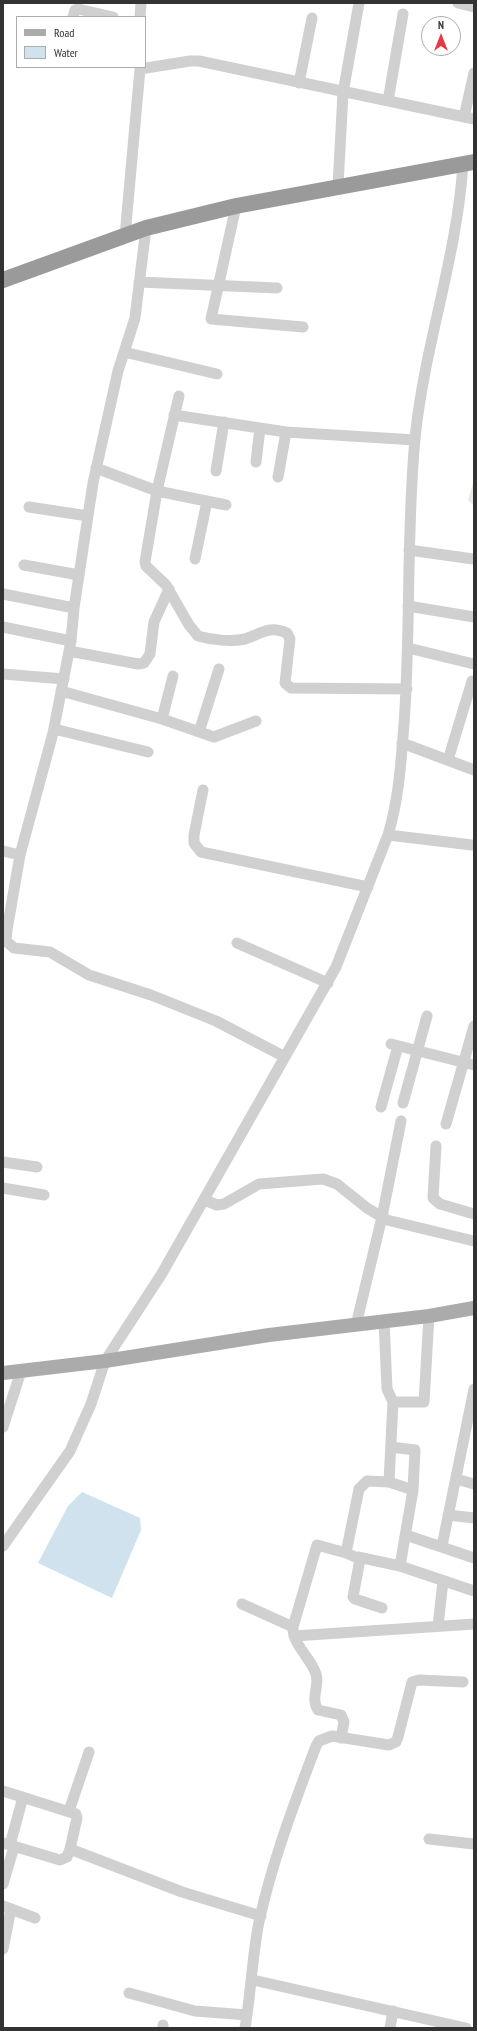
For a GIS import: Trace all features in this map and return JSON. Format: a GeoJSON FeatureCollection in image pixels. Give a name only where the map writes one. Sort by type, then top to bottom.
{"type":"FeatureCollection","features":[{"type":"Feature","properties":{"kind":"highway"},"geometry":{"type":"LineString","coordinates":[[3,280],[146,228],[236,206],[469,163]]}},
{"type":"Feature","properties":{"kind":"main road"},"geometry":{"type":"LineString","coordinates":[[3,1373],[105,1361],[268,1335],[429,1316],[474,1308]]}},
{"type":"Feature","properties":{"kind":"street"},"geometry":{"type":"LineString","coordinates":[[140,16],[141,3]]}},
{"type":"Feature","properties":{"kind":"street"},"geometry":{"type":"LineString","coordinates":[[338,186],[343,92],[359,3]]}},
{"type":"Feature","properties":{"kind":"street"},"geometry":{"type":"LineString","coordinates":[[458,3],[474,7]]}},
{"type":"Feature","properties":{"kind":"street"},"geometry":{"type":"LineString","coordinates":[[73,16],[75,10],[78,9],[108,16]]}},
{"type":"Feature","properties":{"kind":"street"},"geometry":{"type":"LineString","coordinates":[[388,101],[403,14]]}},
{"type":"Feature","properties":{"kind":"street"},"geometry":{"type":"LineString","coordinates":[[300,83],[312,18]]}},
{"type":"Feature","properties":{"kind":"street"},"geometry":{"type":"LineString","coordinates":[[146,67],[177,62],[199,61],[469,118],[474,73]]}},
{"type":"Feature","properties":{"kind":"street"},"geometry":{"type":"LineString","coordinates":[[125,236],[140,68]]}},
{"type":"Feature","properties":{"kind":"street"},"geometry":{"type":"LineString","coordinates":[[3,1546],[70,1451],[91,1404],[105,1361],[161,1275],[328,983],[336,968],[388,835],[393,819],[407,689],[410,492],[415,440],[434,334],[456,234],[469,163]]}},
{"type":"Feature","properties":{"kind":"street"},"geometry":{"type":"LineString","coordinates":[[236,206],[211,319],[303,327]]}},
{"type":"Feature","properties":{"kind":"street"},"geometry":{"type":"LineString","coordinates":[[146,228],[135,318],[118,371],[96,468],[62,691],[54,729],[20,855],[5,930],[6,942],[14,948],[50,952],[89,975],[151,995],[216,1021],[285,1057]]}},
{"type":"Feature","properties":{"kind":"street"},"geometry":{"type":"LineString","coordinates":[[139,282],[218,284],[277,288]]}},
{"type":"Feature","properties":{"kind":"street"},"geometry":{"type":"LineString","coordinates":[[124,352],[217,374]]}},
{"type":"Feature","properties":{"kind":"street"},"geometry":{"type":"LineString","coordinates":[[179,396],[158,491],[145,562],[146,566],[169,589],[192,629],[198,636],[233,641],[247,638],[264,630],[287,633],[290,639],[285,683],[291,688],[407,689]]}},
{"type":"Feature","properties":{"kind":"street"},"geometry":{"type":"LineString","coordinates":[[174,415],[286,432],[415,440]]}},
{"type":"Feature","properties":{"kind":"street"},"geometry":{"type":"LineString","coordinates":[[216,471],[224,422]]}},
{"type":"Feature","properties":{"kind":"street"},"geometry":{"type":"LineString","coordinates":[[256,462],[260,428]]}},
{"type":"Feature","properties":{"kind":"street"},"geometry":{"type":"LineString","coordinates":[[278,477],[286,432]]}},
{"type":"Feature","properties":{"kind":"street"},"geometry":{"type":"LineString","coordinates":[[96,468],[158,491],[226,505]]}},
{"type":"Feature","properties":{"kind":"street"},"geometry":{"type":"LineString","coordinates":[[195,559],[207,501]]}},
{"type":"Feature","properties":{"kind":"street"},"geometry":{"type":"LineString","coordinates":[[29,507],[88,516]]}},
{"type":"Feature","properties":{"kind":"street"},"geometry":{"type":"LineString","coordinates":[[409,550],[473,559]]}},
{"type":"Feature","properties":{"kind":"street"},"geometry":{"type":"LineString","coordinates":[[24,564],[79,575]]}},
{"type":"Feature","properties":{"kind":"street"},"geometry":{"type":"LineString","coordinates":[[3,627],[138,664],[144,663],[150,654],[154,622],[169,589]]}},
{"type":"Feature","properties":{"kind":"street"},"geometry":{"type":"LineString","coordinates":[[3,594],[74,608]]}},
{"type":"Feature","properties":{"kind":"street"},"geometry":{"type":"LineString","coordinates":[[408,606],[474,617]]}},
{"type":"Feature","properties":{"kind":"street"},"geometry":{"type":"LineString","coordinates":[[408,648],[474,664]]}},
{"type":"Feature","properties":{"kind":"street"},"geometry":{"type":"LineString","coordinates":[[199,732],[219,669]]}},
{"type":"Feature","properties":{"kind":"street"},"geometry":{"type":"LineString","coordinates":[[3,674],[64,679]]}},
{"type":"Feature","properties":{"kind":"street"},"geometry":{"type":"LineString","coordinates":[[162,719],[173,676]]}},
{"type":"Feature","properties":{"kind":"street"},"geometry":{"type":"LineString","coordinates":[[448,760],[472,681]]}},
{"type":"Feature","properties":{"kind":"street"},"geometry":{"type":"LineString","coordinates":[[62,691],[162,719],[214,737],[221,736],[256,721]]}},
{"type":"Feature","properties":{"kind":"street"},"geometry":{"type":"LineString","coordinates":[[54,729],[148,752]]}},
{"type":"Feature","properties":{"kind":"street"},"geometry":{"type":"LineString","coordinates":[[402,743],[474,770]]}},
{"type":"Feature","properties":{"kind":"street"},"geometry":{"type":"LineString","coordinates":[[203,790],[194,835],[194,843],[201,852],[368,887]]}},
{"type":"Feature","properties":{"kind":"street"},"geometry":{"type":"LineString","coordinates":[[388,835],[472,845]]}},
{"type":"Feature","properties":{"kind":"street"},"geometry":{"type":"LineString","coordinates":[[3,851],[20,855]]}},
{"type":"Feature","properties":{"kind":"street"},"geometry":{"type":"LineString","coordinates":[[238,943],[328,983]]}},
{"type":"Feature","properties":{"kind":"street"},"geometry":{"type":"LineString","coordinates":[[403,1103],[427,1016]]}},
{"type":"Feature","properties":{"kind":"street"},"geometry":{"type":"LineString","coordinates":[[446,1124],[469,1064],[474,1026]]}},
{"type":"Feature","properties":{"kind":"street"},"geometry":{"type":"LineString","coordinates":[[381,1107],[394,1045],[469,1064]]}},
{"type":"Feature","properties":{"kind":"street"},"geometry":{"type":"LineString","coordinates":[[356,1325],[382,1217],[401,1121]]}},
{"type":"Feature","properties":{"kind":"street"},"geometry":{"type":"LineString","coordinates":[[436,1146],[433,1198],[440,1204],[474,1214]]}},
{"type":"Feature","properties":{"kind":"street"},"geometry":{"type":"LineString","coordinates":[[3,1162],[37,1168]]}},
{"type":"Feature","properties":{"kind":"street"},"geometry":{"type":"LineString","coordinates":[[204,1200],[217,1205],[224,1204],[259,1184],[323,1179],[337,1184],[387,1220],[474,1241]]}},
{"type":"Feature","properties":{"kind":"street"},"geometry":{"type":"LineString","coordinates":[[3,1188],[44,1194]]}},
{"type":"Feature","properties":{"kind":"street"},"geometry":{"type":"LineString","coordinates":[[393,1402],[424,1402],[429,1316]]}},
{"type":"Feature","properties":{"kind":"street"},"geometry":{"type":"LineString","coordinates":[[384,1321],[387,1389],[393,1402],[390,1482]]}},
{"type":"Feature","properties":{"kind":"street"},"geometry":{"type":"LineString","coordinates":[[3,1426],[21,1371]]}},
{"type":"Feature","properties":{"kind":"street"},"geometry":{"type":"LineString","coordinates":[[442,1546],[474,1389]]}},
{"type":"Feature","properties":{"kind":"street"},"geometry":{"type":"LineString","coordinates":[[391,1447],[415,1450],[413,1490],[400,1566]]}},
{"type":"Feature","properties":{"kind":"street"},"geometry":{"type":"LineString","coordinates":[[456,1479],[474,1484]]}},
{"type":"Feature","properties":{"kind":"street"},"geometry":{"type":"LineString","coordinates":[[346,1553],[359,1489],[367,1481],[390,1482],[413,1490]]}},
{"type":"Feature","properties":{"kind":"street"},"geometry":{"type":"LineString","coordinates":[[448,1515],[474,1518]]}},
{"type":"Feature","properties":{"kind":"street"},"geometry":{"type":"LineString","coordinates":[[406,1535],[474,1558]]}},
{"type":"Feature","properties":{"kind":"street"},"geometry":{"type":"LineString","coordinates":[[341,1738],[343,1717],[338,1713],[318,1710],[315,1705],[316,1674],[294,1631],[317,1545],[358,1557],[400,1566],[474,1591]]}},
{"type":"Feature","properties":{"kind":"street"},"geometry":{"type":"LineString","coordinates":[[358,1557],[360,1562],[352,1597],[355,1600],[382,1608]]}},
{"type":"Feature","properties":{"kind":"street"},"geometry":{"type":"LineString","coordinates":[[438,1626],[443,1581]]}},
{"type":"Feature","properties":{"kind":"street"},"geometry":{"type":"LineString","coordinates":[[242,1604],[294,1631],[474,1624]]}},
{"type":"Feature","properties":{"kind":"street"},"geometry":{"type":"LineString","coordinates":[[245,2028],[261,1916],[281,1841],[319,1741],[325,1738],[341,1738],[389,1745],[393,1744],[398,1737],[412,1682],[419,1680],[463,1682]]}},
{"type":"Feature","properties":{"kind":"street"},"geometry":{"type":"LineString","coordinates":[[69,1811],[89,1752]]}},
{"type":"Feature","properties":{"kind":"street"},"geometry":{"type":"LineString","coordinates":[[3,1791],[69,1811],[76,1814],[77,1818],[67,1858],[60,1860],[9,1845]]}},
{"type":"Feature","properties":{"kind":"street"},"geometry":{"type":"LineString","coordinates":[[3,1884],[9,1845],[23,1797]]}},
{"type":"Feature","properties":{"kind":"street"},"geometry":{"type":"LineString","coordinates":[[429,1839],[474,1844]]}},
{"type":"Feature","properties":{"kind":"street"},"geometry":{"type":"LineString","coordinates":[[70,1849],[182,1892],[261,1916]]}},
{"type":"Feature","properties":{"kind":"street"},"geometry":{"type":"LineString","coordinates":[[3,1949],[7,1908],[35,1918]]}},
{"type":"Feature","properties":{"kind":"street"},"geometry":{"type":"LineString","coordinates":[[253,1980],[466,2028]]}},
{"type":"Feature","properties":{"kind":"street"},"geometry":{"type":"LineString","coordinates":[[129,1992],[195,2011],[247,2016]]}},
{"type":"Feature","properties":{"kind":"street"},"geometry":{"type":"LineString","coordinates":[[390,2028],[393,2011]]}},
{"type":"Feature","properties":{"kind":"shaded area"},"geometry":{"type":"Polygon","coordinates":[[[474,480],[474,506],[468,500],[474,480]]]}},
{"type":"Feature","properties":{"kind":"water"},"geometry":{"type":"Polygon","coordinates":[[[82,1492],[140,1518],[141,1530],[112,1598],[38,1563],[68,1506],[82,1492]]]}}]}
